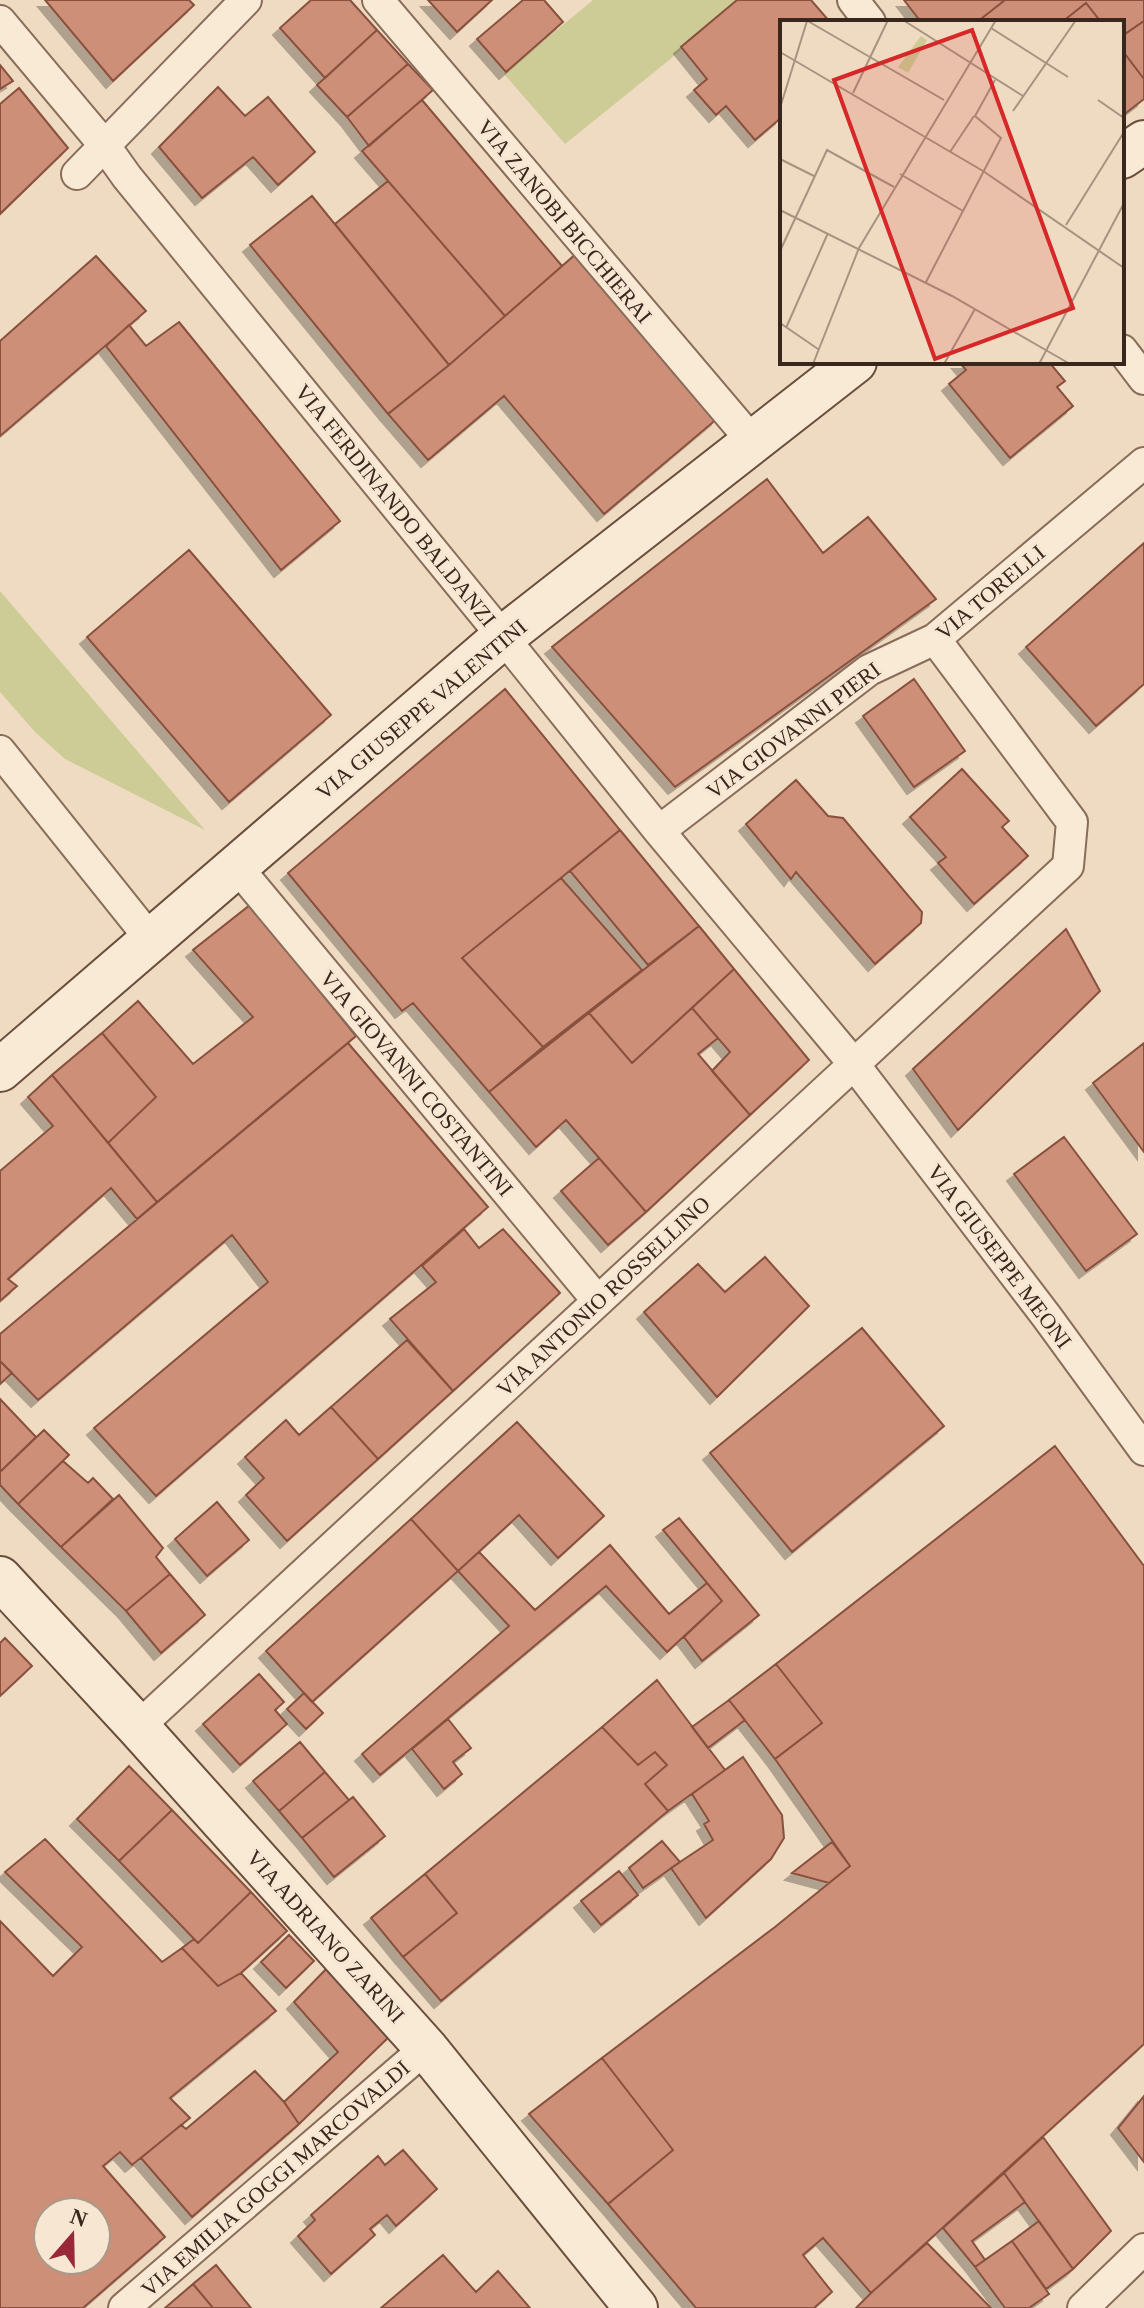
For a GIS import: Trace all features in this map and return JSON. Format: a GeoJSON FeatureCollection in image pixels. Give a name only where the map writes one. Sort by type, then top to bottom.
{"type":"FeatureCollection","features":[{"type":"Feature","properties":{"kind":"street"},"geometry":{"type":"LineString","coordinates":[[77,174],[246,0]]}},
{"type":"Feature","properties":{"kind":"street","name":"VIA ZANOBI BICCHIERAI"},"geometry":{"type":"LineString","coordinates":[[378,0],[752,441]]}},
{"type":"Feature","properties":{"kind":"street"},"geometry":{"type":"LineString","coordinates":[[853,0],[868,20]]}},
{"type":"Feature","properties":{"kind":"street","name":"VIA FERDINANDO BALDANZI"},"geometry":{"type":"LineString","coordinates":[[0,21],[105,146],[659,831],[853,1063]]}},
{"type":"Feature","properties":{"kind":"street"},"geometry":{"type":"LineString","coordinates":[[1124,156],[1144,142]]}},
{"type":"Feature","properties":{"kind":"street"},"geometry":{"type":"LineString","coordinates":[[1124,353],[1144,379]]}},
{"type":"Feature","properties":{"kind":"street","name":"VIA GIUSEPPE VALENTINI"},"geometry":{"type":"LineString","coordinates":[[0,1070],[503,637],[852,364]]}},
{"type":"Feature","properties":{"kind":"street","name":"VIA TORELLI"},"geometry":{"type":"LineString","coordinates":[[1068,866],[1072,822],[935,639],[1144,463]]}},
{"type":"Feature","properties":{"kind":"street","name":"VIA GIOVANNI PIERI"},"geometry":{"type":"LineString","coordinates":[[659,831],[869,670],[935,639]]}},
{"type":"Feature","properties":{"kind":"street"},"geometry":{"type":"LineString","coordinates":[[0,751],[152,941]]}},
{"type":"Feature","properties":{"kind":"street","name":"VIA ANTONIO ROSSELLINO"},"geometry":{"type":"LineString","coordinates":[[138,1727],[1068,866]]}},
{"type":"Feature","properties":{"kind":"street","name":"VIA GIOVANNI COSTANTINI"},"geometry":{"type":"LineString","coordinates":[[237,867],[597,1300]]}},
{"type":"Feature","properties":{"kind":"street","name":"VIA GIUSEPPE MEONI"},"geometry":{"type":"LineString","coordinates":[[853,1063],[1047,1317],[1144,1450]]}},
{"type":"Feature","properties":{"kind":"street","name":"VIA ADRIANO ZARINI"},"geometry":{"type":"LineString","coordinates":[[0,1578],[426,2048],[636,2308]]}},
{"type":"Feature","properties":{"kind":"street","name":"VIA EMILIA GOGGI MARCOVALDI"},"geometry":{"type":"LineString","coordinates":[[124,2308],[426,2048]]}},
{"type":"Feature","properties":{"kind":"street"},"geometry":{"type":"LineString","coordinates":[[1083,2308],[1144,2249]]}},
{"type":"Feature","properties":{"kind":"shaded area"},"geometry":{"type":"Polygon","coordinates":[[[593,0],[736,0],[668,61],[565,144],[504,74],[593,0]]]}},
{"type":"Feature","properties":{"kind":"shaded area"},"geometry":{"type":"Polygon","coordinates":[[[0,591],[205,830],[65,759],[36,733],[0,692],[0,591]]]}},
{"type":"Feature","properties":{"kind":"building"},"geometry":{"type":"Polygon","coordinates":[[[45,0],[189,0],[194,5],[113,81],[45,0]]]}},
{"type":"Feature","properties":{"kind":"building"},"geometry":{"type":"Polygon","coordinates":[[[311,0],[350,0],[377,30],[325,78],[280,28],[311,0]]]}},
{"type":"Feature","properties":{"kind":"building"},"geometry":{"type":"Polygon","coordinates":[[[428,0],[492,0],[457,32],[428,0]]]}},
{"type":"Feature","properties":{"kind":"building"},"geometry":{"type":"Polygon","coordinates":[[[523,0],[544,0],[563,22],[506,72],[477,39],[523,0]]]}},
{"type":"Feature","properties":{"kind":"building"},"geometry":{"type":"Polygon","coordinates":[[[737,0],[811,0],[828,20],[780,20],[780,119],[755,140],[726,106],[716,115],[694,90],[707,79],[681,47],[737,0]]]}},
{"type":"Feature","properties":{"kind":"building"},"geometry":{"type":"Polygon","coordinates":[[[904,0],[1005,0],[980,20],[919,20],[904,0]]]}},
{"type":"Feature","properties":{"kind":"building"},"geometry":{"type":"Polygon","coordinates":[[[1005,0],[1144,0],[1144,21],[1124,35],[1124,20],[1099,20],[1086,3],[1065,20],[980,20],[1005,0]]]}},
{"type":"Feature","properties":{"kind":"building"},"geometry":{"type":"Polygon","coordinates":[[[1086,3],[1099,20],[1065,20],[1086,3]]]}},
{"type":"Feature","properties":{"kind":"building"},"geometry":{"type":"Polygon","coordinates":[[[1144,21],[1144,79],[1124,53],[1124,35],[1144,21]]]}},
{"type":"Feature","properties":{"kind":"building"},"geometry":{"type":"Polygon","coordinates":[[[377,30],[408,64],[347,117],[317,85],[377,30]]]}},
{"type":"Feature","properties":{"kind":"building"},"geometry":{"type":"Polygon","coordinates":[[[1124,53],[1144,79],[1144,99],[1124,114],[1124,53]]]}},
{"type":"Feature","properties":{"kind":"building"},"geometry":{"type":"Polygon","coordinates":[[[408,64],[433,90],[369,146],[347,117],[408,64]]]}},
{"type":"Feature","properties":{"kind":"building"},"geometry":{"type":"Polygon","coordinates":[[[0,65],[13,81],[0,89],[0,65]]]}},
{"type":"Feature","properties":{"kind":"building"},"geometry":{"type":"Polygon","coordinates":[[[218,87],[245,116],[268,97],[315,152],[278,185],[253,157],[202,198],[159,147],[218,87]]]}},
{"type":"Feature","properties":{"kind":"building"},"geometry":{"type":"Polygon","coordinates":[[[19,88],[68,148],[0,214],[0,104],[19,88]]]}},
{"type":"Feature","properties":{"kind":"building"},"geometry":{"type":"Polygon","coordinates":[[[422,100],[562,266],[505,316],[362,151],[422,100]]]}},
{"type":"Feature","properties":{"kind":"building"},"geometry":{"type":"Polygon","coordinates":[[[388,181],[505,316],[449,365],[335,224],[388,181]]]}},
{"type":"Feature","properties":{"kind":"building"},"geometry":{"type":"Polygon","coordinates":[[[312,196],[449,365],[388,414],[250,245],[312,196]]]}},
{"type":"Feature","properties":{"kind":"building"},"geometry":{"type":"Polygon","coordinates":[[[577,253],[718,418],[604,514],[504,396],[428,460],[388,414],[577,253]]]}},
{"type":"Feature","properties":{"kind":"building"},"geometry":{"type":"Polygon","coordinates":[[[96,256],[146,311],[0,436],[0,341],[96,256]]]}},
{"type":"Feature","properties":{"kind":"building"},"geometry":{"type":"Polygon","coordinates":[[[179,322],[340,521],[281,570],[106,346],[129,325],[146,346],[179,322]]]}},
{"type":"Feature","properties":{"kind":"building"},"geometry":{"type":"Polygon","coordinates":[[[961,364],[1051,364],[1065,381],[1057,387],[1073,406],[1010,458],[949,384],[966,370],[961,364]]]}},
{"type":"Feature","properties":{"kind":"building"},"geometry":{"type":"Polygon","coordinates":[[[767,479],[823,553],[868,517],[936,599],[675,787],[552,647],[767,479]]]}},
{"type":"Feature","properties":{"kind":"building"},"geometry":{"type":"Polygon","coordinates":[[[1144,543],[1144,684],[1096,726],[1026,647],[1144,543]]]}},
{"type":"Feature","properties":{"kind":"building"},"geometry":{"type":"Polygon","coordinates":[[[189,550],[331,715],[229,802],[87,637],[189,550]]]}},
{"type":"Feature","properties":{"kind":"building"},"geometry":{"type":"Polygon","coordinates":[[[914,679],[965,751],[914,787],[863,716],[914,679]]]}},
{"type":"Feature","properties":{"kind":"building"},"geometry":{"type":"Polygon","coordinates":[[[505,689],[620,830],[462,958],[543,1047],[489,1092],[413,1003],[402,1011],[288,873],[505,689]]]}},
{"type":"Feature","properties":{"kind":"building"},"geometry":{"type":"Polygon","coordinates":[[[962,769],[1009,821],[1002,827],[1028,856],[974,904],[938,863],[946,857],[910,817],[962,769]]]}},
{"type":"Feature","properties":{"kind":"building"},"geometry":{"type":"Polygon","coordinates":[[[796,780],[828,816],[843,818],[922,912],[921,923],[875,964],[796,872],[791,879],[746,824],[796,780]]]}},
{"type":"Feature","properties":{"kind":"building"},"geometry":{"type":"Polygon","coordinates":[[[620,830],[699,926],[648,965],[570,871],[620,830]]]}},
{"type":"Feature","properties":{"kind":"building"},"geometry":{"type":"Polygon","coordinates":[[[561,878],[642,970],[543,1047],[462,958],[561,878]]]}},
{"type":"Feature","properties":{"kind":"building"},"geometry":{"type":"Polygon","coordinates":[[[250,905],[356,1036],[157,1202],[108,1143],[156,1097],[102,1033],[138,1001],[193,1064],[253,1017],[193,950],[250,905]]]}},
{"type":"Feature","properties":{"kind":"building"},"geometry":{"type":"Polygon","coordinates":[[[699,926],[734,969],[632,1063],[589,1013],[699,926]]]}},
{"type":"Feature","properties":{"kind":"building"},"geometry":{"type":"Polygon","coordinates":[[[1066,929],[1100,991],[958,1130],[913,1069],[1066,929]]]}},
{"type":"Feature","properties":{"kind":"building"},"geometry":{"type":"Polygon","coordinates":[[[734,969],[809,1060],[750,1115],[712,1071],[730,1052],[692,1008],[734,969]]]}},
{"type":"Feature","properties":{"kind":"building"},"geometry":{"type":"Polygon","coordinates":[[[692,1008],[718,1038],[698,1054],[750,1115],[646,1212],[566,1120],[536,1147],[489,1092],[589,1013],[632,1063],[692,1008]]]}},
{"type":"Feature","properties":{"kind":"building"},"geometry":{"type":"Polygon","coordinates":[[[102,1033],[156,1097],[108,1143],[52,1075],[102,1033]]]}},
{"type":"Feature","properties":{"kind":"building"},"geometry":{"type":"Polygon","coordinates":[[[348,1043],[488,1207],[156,1496],[94,1428],[268,1282],[232,1235],[38,1400],[0,1361],[0,1334],[348,1043]]]}},
{"type":"Feature","properties":{"kind":"building"},"geometry":{"type":"Polygon","coordinates":[[[1144,1043],[1144,1152],[1093,1083],[1144,1043]]]}},
{"type":"Feature","properties":{"kind":"building"},"geometry":{"type":"Polygon","coordinates":[[[52,1075],[157,1202],[137,1219],[111,1188],[8,1279],[17,1286],[0,1301],[0,1171],[53,1126],[28,1097],[52,1075]]]}},
{"type":"Feature","properties":{"kind":"building"},"geometry":{"type":"Polygon","coordinates":[[[1064,1137],[1137,1234],[1086,1271],[1014,1174],[1064,1137]]]}},
{"type":"Feature","properties":{"kind":"building"},"geometry":{"type":"Polygon","coordinates":[[[599,1158],[646,1212],[608,1245],[561,1191],[599,1158]]]}},
{"type":"Feature","properties":{"kind":"building"},"geometry":{"type":"Polygon","coordinates":[[[464,1229],[479,1248],[503,1229],[560,1293],[453,1391],[390,1319],[436,1282],[422,1266],[464,1229]]]}},
{"type":"Feature","properties":{"kind":"building"},"geometry":{"type":"Polygon","coordinates":[[[765,1257],[809,1306],[717,1397],[644,1312],[698,1264],[725,1292],[765,1257]]]}},
{"type":"Feature","properties":{"kind":"building"},"geometry":{"type":"Polygon","coordinates":[[[862,1328],[944,1426],[792,1552],[710,1453],[862,1328]]]}},
{"type":"Feature","properties":{"kind":"building"},"geometry":{"type":"Polygon","coordinates":[[[407,1340],[453,1391],[378,1459],[331,1407],[407,1340]]]}},
{"type":"Feature","properties":{"kind":"building"},"geometry":{"type":"Polygon","coordinates":[[[0,1361],[12,1373],[0,1384],[0,1361]]]}},
{"type":"Feature","properties":{"kind":"building"},"geometry":{"type":"Polygon","coordinates":[[[0,1399],[36,1437],[0,1472],[0,1399]]]}},
{"type":"Feature","properties":{"kind":"building"},"geometry":{"type":"Polygon","coordinates":[[[331,1407],[378,1459],[287,1541],[246,1495],[264,1478],[245,1457],[286,1420],[299,1435],[331,1407]]]}},
{"type":"Feature","properties":{"kind":"building"},"geometry":{"type":"Polygon","coordinates":[[[517,1422],[604,1516],[558,1558],[519,1515],[458,1571],[411,1519],[517,1422]]]}},
{"type":"Feature","properties":{"kind":"building"},"geometry":{"type":"Polygon","coordinates":[[[44,1430],[69,1455],[18,1504],[0,1485],[0,1472],[44,1430]]]}},
{"type":"Feature","properties":{"kind":"building"},"geometry":{"type":"Polygon","coordinates":[[[1055,1446],[1144,1566],[1144,2044],[871,2293],[823,2238],[803,2255],[832,2292],[814,2308],[696,2308],[608,2204],[673,2150],[602,2058],[850,1866],[775,1759],[822,1723],[776,1664],[1055,1446]]]}},
{"type":"Feature","properties":{"kind":"building"},"geometry":{"type":"Polygon","coordinates":[[[63,1461],[88,1483],[93,1478],[113,1499],[61,1547],[18,1504],[63,1461]]]}},
{"type":"Feature","properties":{"kind":"building"},"geometry":{"type":"Polygon","coordinates":[[[119,1495],[163,1548],[156,1557],[170,1574],[126,1611],[61,1547],[119,1495]]]}},
{"type":"Feature","properties":{"kind":"building"},"geometry":{"type":"Polygon","coordinates":[[[217,1502],[249,1540],[207,1576],[175,1539],[217,1502]]]}},
{"type":"Feature","properties":{"kind":"building"},"geometry":{"type":"Polygon","coordinates":[[[679,1518],[759,1615],[702,1661],[684,1637],[722,1601],[663,1530],[679,1518]]]}},
{"type":"Feature","properties":{"kind":"building"},"geometry":{"type":"Polygon","coordinates":[[[411,1519],[458,1571],[312,1702],[266,1651],[411,1519]]]}},
{"type":"Feature","properties":{"kind":"building"},"geometry":{"type":"Polygon","coordinates":[[[610,1545],[669,1614],[707,1583],[722,1601],[667,1652],[606,1586],[380,1775],[362,1754],[509,1626],[458,1571],[479,1552],[535,1610],[610,1545]]]}},
{"type":"Feature","properties":{"kind":"building"},"geometry":{"type":"Polygon","coordinates":[[[170,1574],[205,1615],[161,1653],[126,1611],[170,1574]]]}},
{"type":"Feature","properties":{"kind":"building"},"geometry":{"type":"Polygon","coordinates":[[[5,1638],[32,1666],[0,1696],[0,1643],[5,1638]]]}},
{"type":"Feature","properties":{"kind":"building"},"geometry":{"type":"Polygon","coordinates":[[[776,1664],[822,1723],[775,1759],[729,1700],[776,1664]]]}},
{"type":"Feature","properties":{"kind":"building"},"geometry":{"type":"Polygon","coordinates":[[[259,1674],[284,1702],[275,1710],[287,1724],[240,1765],[203,1724],[259,1674]]]}},
{"type":"Feature","properties":{"kind":"building"},"geometry":{"type":"Polygon","coordinates":[[[657,1680],[725,1770],[668,1811],[645,1784],[667,1765],[655,1752],[638,1765],[602,1727],[657,1680]]]}},
{"type":"Feature","properties":{"kind":"building"},"geometry":{"type":"Polygon","coordinates":[[[304,1693],[323,1713],[306,1729],[287,1709],[304,1693]]]}},
{"type":"Feature","properties":{"kind":"building"},"geometry":{"type":"Polygon","coordinates":[[[729,1700],[745,1720],[708,1748],[692,1727],[729,1700]]]}},
{"type":"Feature","properties":{"kind":"building"},"geometry":{"type":"Polygon","coordinates":[[[448,1719],[471,1748],[453,1762],[462,1774],[444,1789],[412,1749],[448,1719]]]}},
{"type":"Feature","properties":{"kind":"building"},"geometry":{"type":"Polygon","coordinates":[[[602,1727],[638,1765],[655,1752],[667,1765],[645,1784],[668,1811],[441,2001],[403,1957],[457,1913],[425,1874],[602,1727]]]}},
{"type":"Feature","properties":{"kind":"building"},"geometry":{"type":"Polygon","coordinates":[[[300,1742],[325,1772],[279,1811],[253,1781],[300,1742]]]}},
{"type":"Feature","properties":{"kind":"building"},"geometry":{"type":"Polygon","coordinates":[[[743,1757],[782,1815],[784,1838],[771,1859],[706,1918],[671,1868],[713,1840],[704,1824],[709,1821],[692,1794],[743,1757]]]}},
{"type":"Feature","properties":{"kind":"building"},"geometry":{"type":"Polygon","coordinates":[[[129,1766],[172,1810],[119,1861],[77,1819],[129,1766]]]}},
{"type":"Feature","properties":{"kind":"building"},"geometry":{"type":"Polygon","coordinates":[[[325,1772],[349,1800],[302,1838],[279,1811],[325,1772]]]}},
{"type":"Feature","properties":{"kind":"building"},"geometry":{"type":"Polygon","coordinates":[[[353,1797],[385,1836],[334,1877],[302,1838],[353,1797]]]}},
{"type":"Feature","properties":{"kind":"building"},"geometry":{"type":"Polygon","coordinates":[[[172,1810],[251,1892],[198,1943],[119,1861],[172,1810]]]}},
{"type":"Feature","properties":{"kind":"building"},"geometry":{"type":"Polygon","coordinates":[[[45,1839],[162,1962],[182,1948],[218,1986],[241,1973],[276,2011],[170,2098],[190,2118],[132,2165],[120,2152],[103,2166],[165,2237],[83,2308],[0,2308],[0,1921],[53,1976],[82,1947],[5,1872],[45,1839]]]}},
{"type":"Feature","properties":{"kind":"building"},"geometry":{"type":"Polygon","coordinates":[[[662,1841],[680,1862],[643,1888],[629,1868],[662,1841]]]}},
{"type":"Feature","properties":{"kind":"building"},"geometry":{"type":"Polygon","coordinates":[[[832,1842],[850,1866],[829,1883],[792,1873],[832,1842]]]}},
{"type":"Feature","properties":{"kind":"building"},"geometry":{"type":"Polygon","coordinates":[[[619,1871],[638,1895],[601,1925],[581,1901],[619,1871]]]}},
{"type":"Feature","properties":{"kind":"building"},"geometry":{"type":"Polygon","coordinates":[[[425,1874],[457,1913],[403,1957],[371,1918],[425,1874]]]}},
{"type":"Feature","properties":{"kind":"building"},"geometry":{"type":"Polygon","coordinates":[[[251,1892],[287,1931],[241,1973],[218,1986],[182,1948],[194,1939],[198,1943],[251,1892]]]}},
{"type":"Feature","properties":{"kind":"building"},"geometry":{"type":"Polygon","coordinates":[[[289,1935],[314,1961],[286,1988],[261,1962],[289,1935]]]}},
{"type":"Feature","properties":{"kind":"building"},"geometry":{"type":"Polygon","coordinates":[[[334,1961],[394,2032],[299,2124],[284,2102],[338,2052],[294,2002],[334,1961]]]}},
{"type":"Feature","properties":{"kind":"building"},"geometry":{"type":"Polygon","coordinates":[[[602,2058],[673,2150],[608,2204],[529,2114],[602,2058]]]}},
{"type":"Feature","properties":{"kind":"building"},"geometry":{"type":"Polygon","coordinates":[[[255,2071],[284,2102],[299,2124],[192,2217],[141,2158],[181,2125],[186,2129],[255,2071]]]}},
{"type":"Feature","properties":{"kind":"building"},"geometry":{"type":"Polygon","coordinates":[[[1144,2096],[1144,2162],[1118,2128],[1144,2096]]]}},
{"type":"Feature","properties":{"kind":"building"},"geometry":{"type":"Polygon","coordinates":[[[1043,2137],[1111,2231],[1073,2269],[1004,2173],[1043,2137]]]}},
{"type":"Feature","properties":{"kind":"building"},"geometry":{"type":"Polygon","coordinates":[[[403,2150],[437,2189],[396,2226],[387,2215],[370,2229],[375,2235],[331,2274],[298,2236],[315,2220],[311,2215],[378,2156],[385,2165],[403,2150]]]}},
{"type":"Feature","properties":{"kind":"building"},"geometry":{"type":"Polygon","coordinates":[[[1004,2173],[1025,2202],[972,2241],[985,2260],[975,2267],[943,2228],[1004,2173]]]}},
{"type":"Feature","properties":{"kind":"building"},"geometry":{"type":"Polygon","coordinates":[[[1039,2221],[1073,2269],[1046,2289],[1012,2241],[1039,2221]]]}},
{"type":"Feature","properties":{"kind":"building"},"geometry":{"type":"Polygon","coordinates":[[[1012,2241],[1049,2294],[1029,2308],[1005,2308],[975,2267],[1012,2241]]]}},
{"type":"Feature","properties":{"kind":"building"},"geometry":{"type":"Polygon","coordinates":[[[927,2243],[991,2308],[856,2308],[871,2293],[927,2243]]]}},
{"type":"Feature","properties":{"kind":"building"},"geometry":{"type":"Polygon","coordinates":[[[443,2255],[476,2292],[498,2271],[530,2308],[381,2308],[443,2255]]]}},
{"type":"Feature","properties":{"kind":"building"},"geometry":{"type":"Polygon","coordinates":[[[216,2265],[251,2308],[213,2308],[193,2284],[216,2265]]]}},
{"type":"Feature","properties":{"kind":"building"},"geometry":{"type":"Polygon","coordinates":[[[193,2284],[213,2308],[165,2308],[193,2284]]]}}]}
